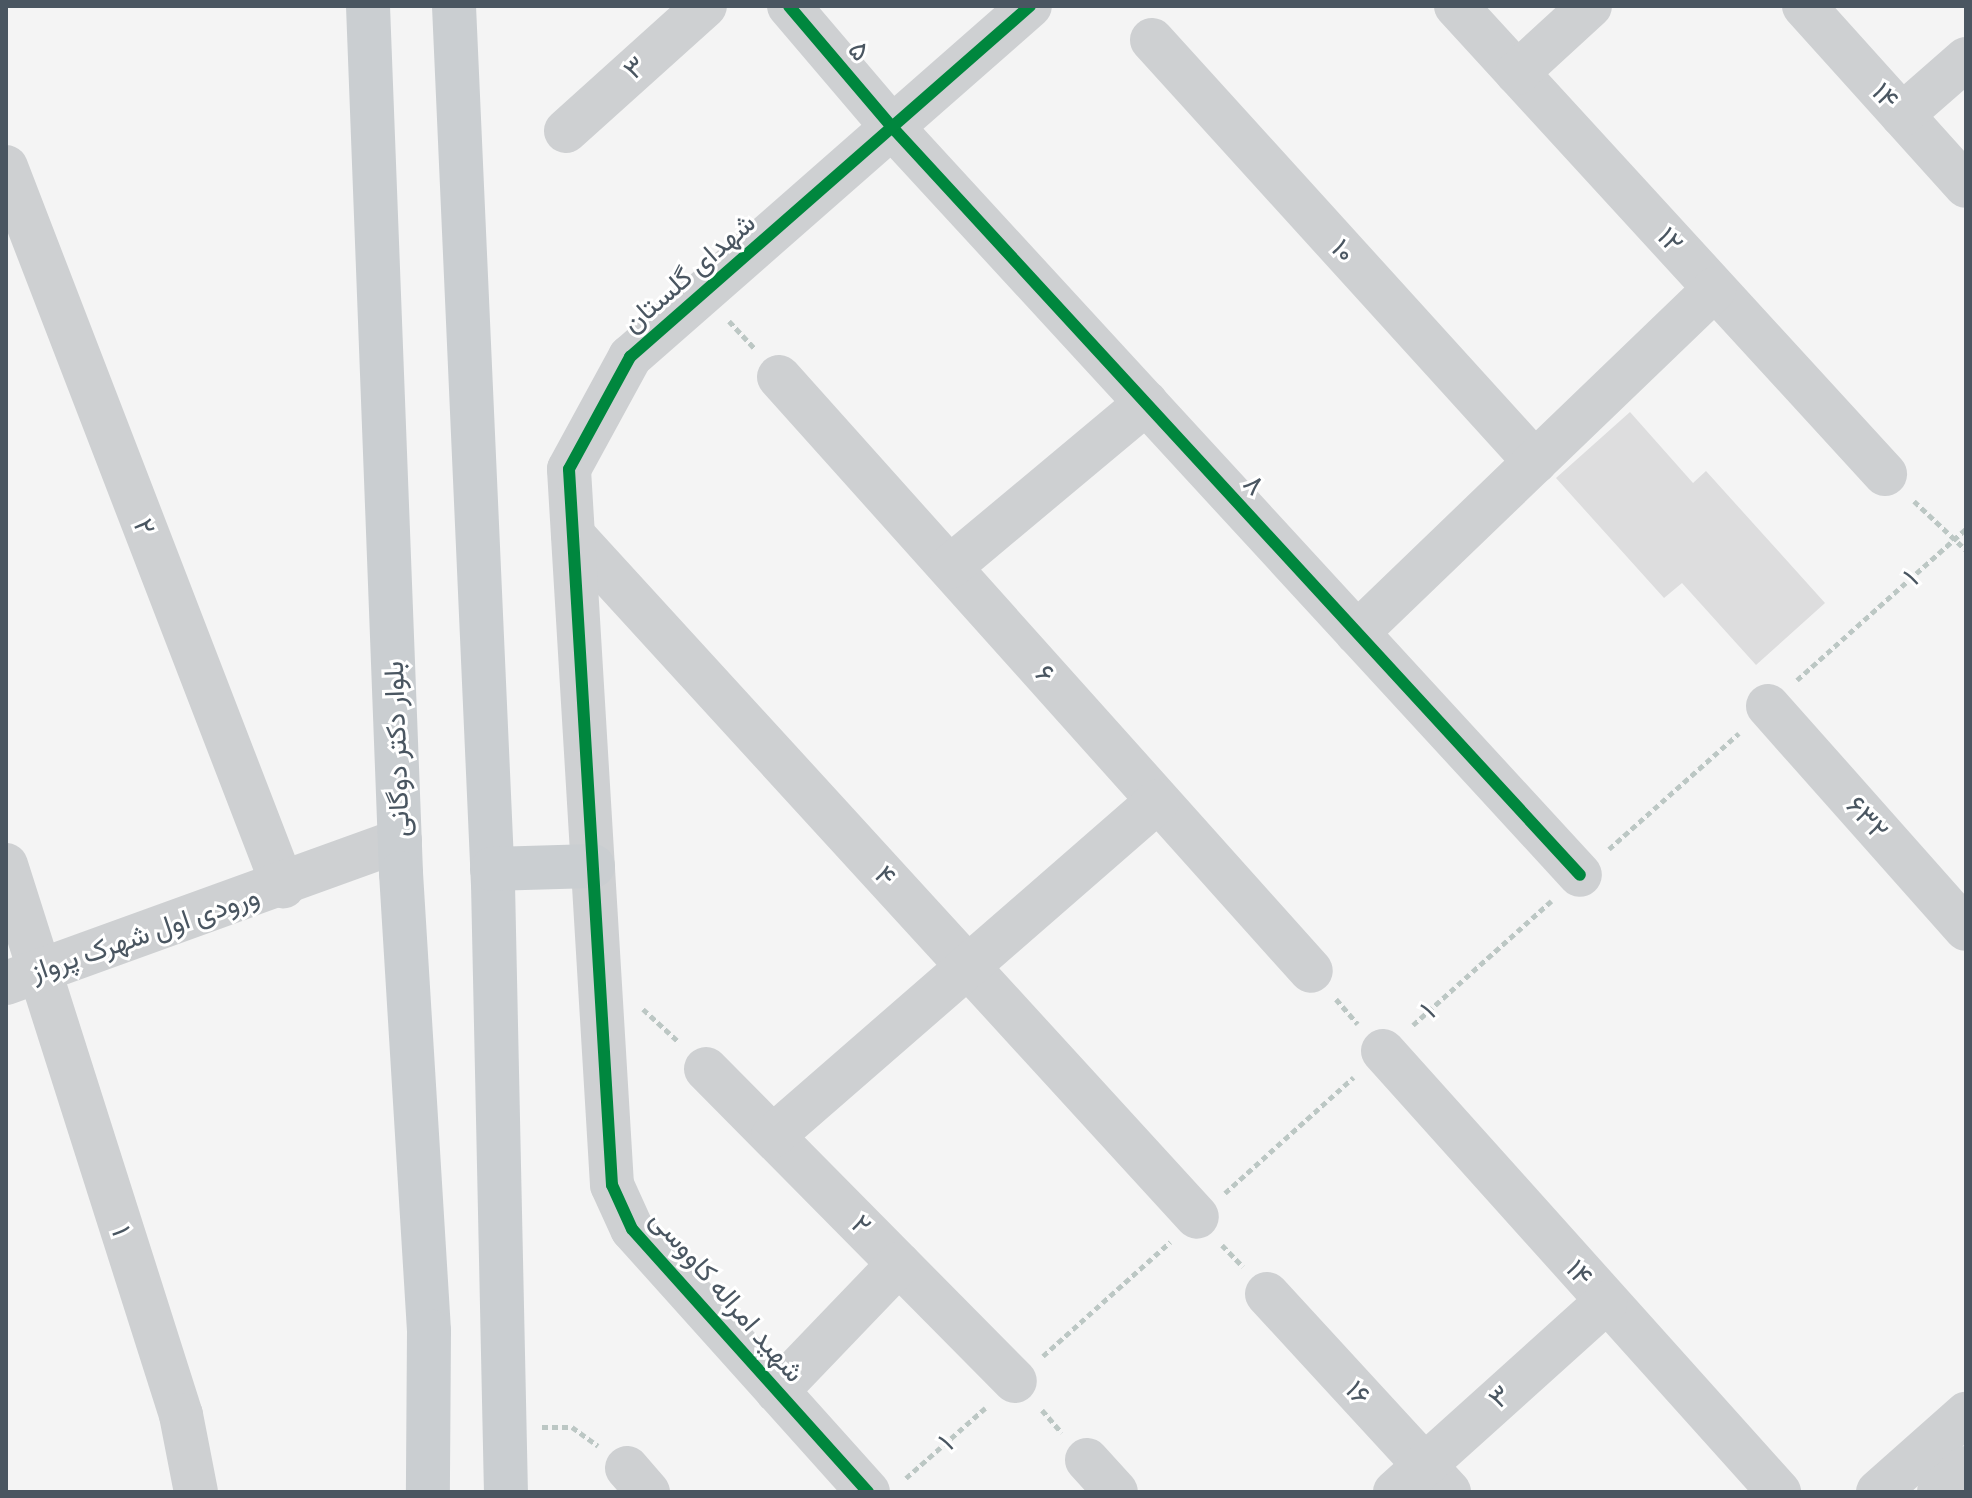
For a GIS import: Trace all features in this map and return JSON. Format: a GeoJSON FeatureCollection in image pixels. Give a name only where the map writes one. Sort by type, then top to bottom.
{"type":"FeatureCollection","features":[{"type":"Feature","properties":{"kind":"main road","name":"بلوار دکتر دوگانی"},"geometry":{"type":"LineString","coordinates":[[368,6],[400,840],[429,1331],[428,1492]]}},
{"type":"Feature","properties":{"kind":"main road"},"geometry":{"type":"LineString","coordinates":[[454,6],[492,869],[506,1492]]}},
{"type":"Feature","properties":{"kind":"main road"},"geometry":{"type":"LineString","coordinates":[[492,869],[593,866]]}},
{"type":"Feature","properties":{"kind":"street","name":"۳"},"geometry":{"type":"LineString","coordinates":[[566,131],[705,6]]}},
{"type":"Feature","properties":{"kind":"street","name":"۵"},"geometry":{"type":"LineString","coordinates":[[789,6],[892,127]]}},
{"type":"Feature","properties":{"kind":"street","name":"شهدای گلستان"},"geometry":{"type":"LineString","coordinates":[[593,866],[569,469],[630,357],[1030,6]]}},
{"type":"Feature","properties":{"kind":"street","name":"۱۲"},"geometry":{"type":"LineString","coordinates":[[1456,6],[1885,474]]}},
{"type":"Feature","properties":{"kind":"street"},"geometry":{"type":"LineString","coordinates":[[1517,73],[1590,6]]}},
{"type":"Feature","properties":{"kind":"street","name":"۱۴"},"geometry":{"type":"LineString","coordinates":[[1804,6],[1966,186]]}},
{"type":"Feature","properties":{"kind":"street","name":"۱۰"},"geometry":{"type":"LineString","coordinates":[[1152,40],[1535,462]]}},
{"type":"Feature","properties":{"kind":"street"},"geometry":{"type":"LineString","coordinates":[[1902,115],[1966,59]]}},
{"type":"Feature","properties":{"kind":"street","name":"۸"},"geometry":{"type":"LineString","coordinates":[[892,127],[1580,875]]}},
{"type":"Feature","properties":{"kind":"street","name":"۲"},"geometry":{"type":"LineString","coordinates":[[6,167],[283,886]]}},
{"type":"Feature","properties":{"kind":"street"},"geometry":{"type":"LineString","coordinates":[[1357,633],[1715,289]]}},
{"type":"Feature","properties":{"kind":"street","name":"۶"},"geometry":{"type":"LineString","coordinates":[[779,377],[1311,971]]}},
{"type":"Feature","properties":{"kind":"street"},"geometry":{"type":"LineString","coordinates":[[950,567],[1146,403]]}},
{"type":"Feature","properties":{"kind":"street","name":"۴"},"geometry":{"type":"LineString","coordinates":[[573,535],[1197,1217]]}},
{"type":"Feature","properties":{"kind":"street","name":"۶۳۲"},"geometry":{"type":"LineString","coordinates":[[1768,706],[1966,929]]}},
{"type":"Feature","properties":{"kind":"street"},"geometry":{"type":"LineString","coordinates":[[773,1136],[1158,801]]}},
{"type":"Feature","properties":{"kind":"street","name":"ورودی اول شهرک پرواز"},"geometry":{"type":"LineString","coordinates":[[22,978],[283,886],[400,840]]}},
{"type":"Feature","properties":{"kind":"street"},"geometry":{"type":"LineString","coordinates":[[6,865],[22,978]]}},
{"type":"Feature","properties":{"kind":"street","name":"شهید امراله کاووسی"},"geometry":{"type":"LineString","coordinates":[[593,866],[612,1185],[632,1229],[777,1391],[885,1487]]}},
{"type":"Feature","properties":{"kind":"street","name":"۱"},"geometry":{"type":"LineString","coordinates":[[22,978],[181,1415],[196,1492]]}},
{"type":"Feature","properties":{"kind":"street","name":"۱۴"},"geometry":{"type":"LineString","coordinates":[[1383,1051],[1605,1303],[1779,1492]]}},
{"type":"Feature","properties":{"kind":"street","name":"۲"},"geometry":{"type":"LineString","coordinates":[[706,1069],[1015,1381]]}},
{"type":"Feature","properties":{"kind":"street"},"geometry":{"type":"LineString","coordinates":[[777,1391],[899,1264]]}},
{"type":"Feature","properties":{"kind":"street","name":"۱۶"},"geometry":{"type":"LineString","coordinates":[[1267,1294],[1423,1483]]}},
{"type":"Feature","properties":{"kind":"street","name":"۳"},"geometry":{"type":"LineString","coordinates":[[1423,1483],[1605,1303]]}},
{"type":"Feature","properties":{"kind":"street"},"geometry":{"type":"LineString","coordinates":[[1878,1492],[1966,1414]]}},
{"type":"Feature","properties":{"kind":"street"},"geometry":{"type":"LineString","coordinates":[[1087,1460],[1116,1492]]}},
{"type":"Feature","properties":{"kind":"street"},"geometry":{"type":"LineString","coordinates":[[1939,1492],[1966,1468]]}},
{"type":"Feature","properties":{"kind":"path"},"geometry":{"type":"LineString","coordinates":[[704,292],[779,377]]}},
{"type":"Feature","properties":{"kind":"path"},"geometry":{"type":"LineString","coordinates":[[1885,474],[1966,550]]}},
{"type":"Feature","properties":{"kind":"path"},"geometry":{"type":"LineString","coordinates":[[599,968],[706,1069]]}},
{"type":"Feature","properties":{"kind":"path"},"geometry":{"type":"LineString","coordinates":[[1311,971],[1383,1051]]}},
{"type":"Feature","properties":{"kind":"path"},"geometry":{"type":"LineString","coordinates":[[1197,1217],[1267,1294]]}},
{"type":"Feature","properties":{"kind":"path"},"geometry":{"type":"LineString","coordinates":[[1015,1381],[1087,1460]]}},
{"type":"Feature","properties":{"kind":"path"},"geometry":{"type":"LineString","coordinates":[[506,1428],[572,1427],[638,1480]]}},
{"type":"Feature","properties":{"kind":"building"},"geometry":{"type":"Polygon","coordinates":[[[1630,412],[1693,483],[1706,471],[1825,603],[1756,665],[1682,583],[1664,598],[1556,478],[1630,412]]]}},
{"type":"Feature","properties":{"kind":"cycle path"},"geometry":{"type":"LineString","coordinates":[[789,6],[892,127],[1580,875]]}},
{"type":"Feature","properties":{"kind":"cycle path"},"geometry":{"type":"LineString","coordinates":[[868,1492],[632,1229],[612,1185],[569,469],[630,357],[1030,6]]}}]}
